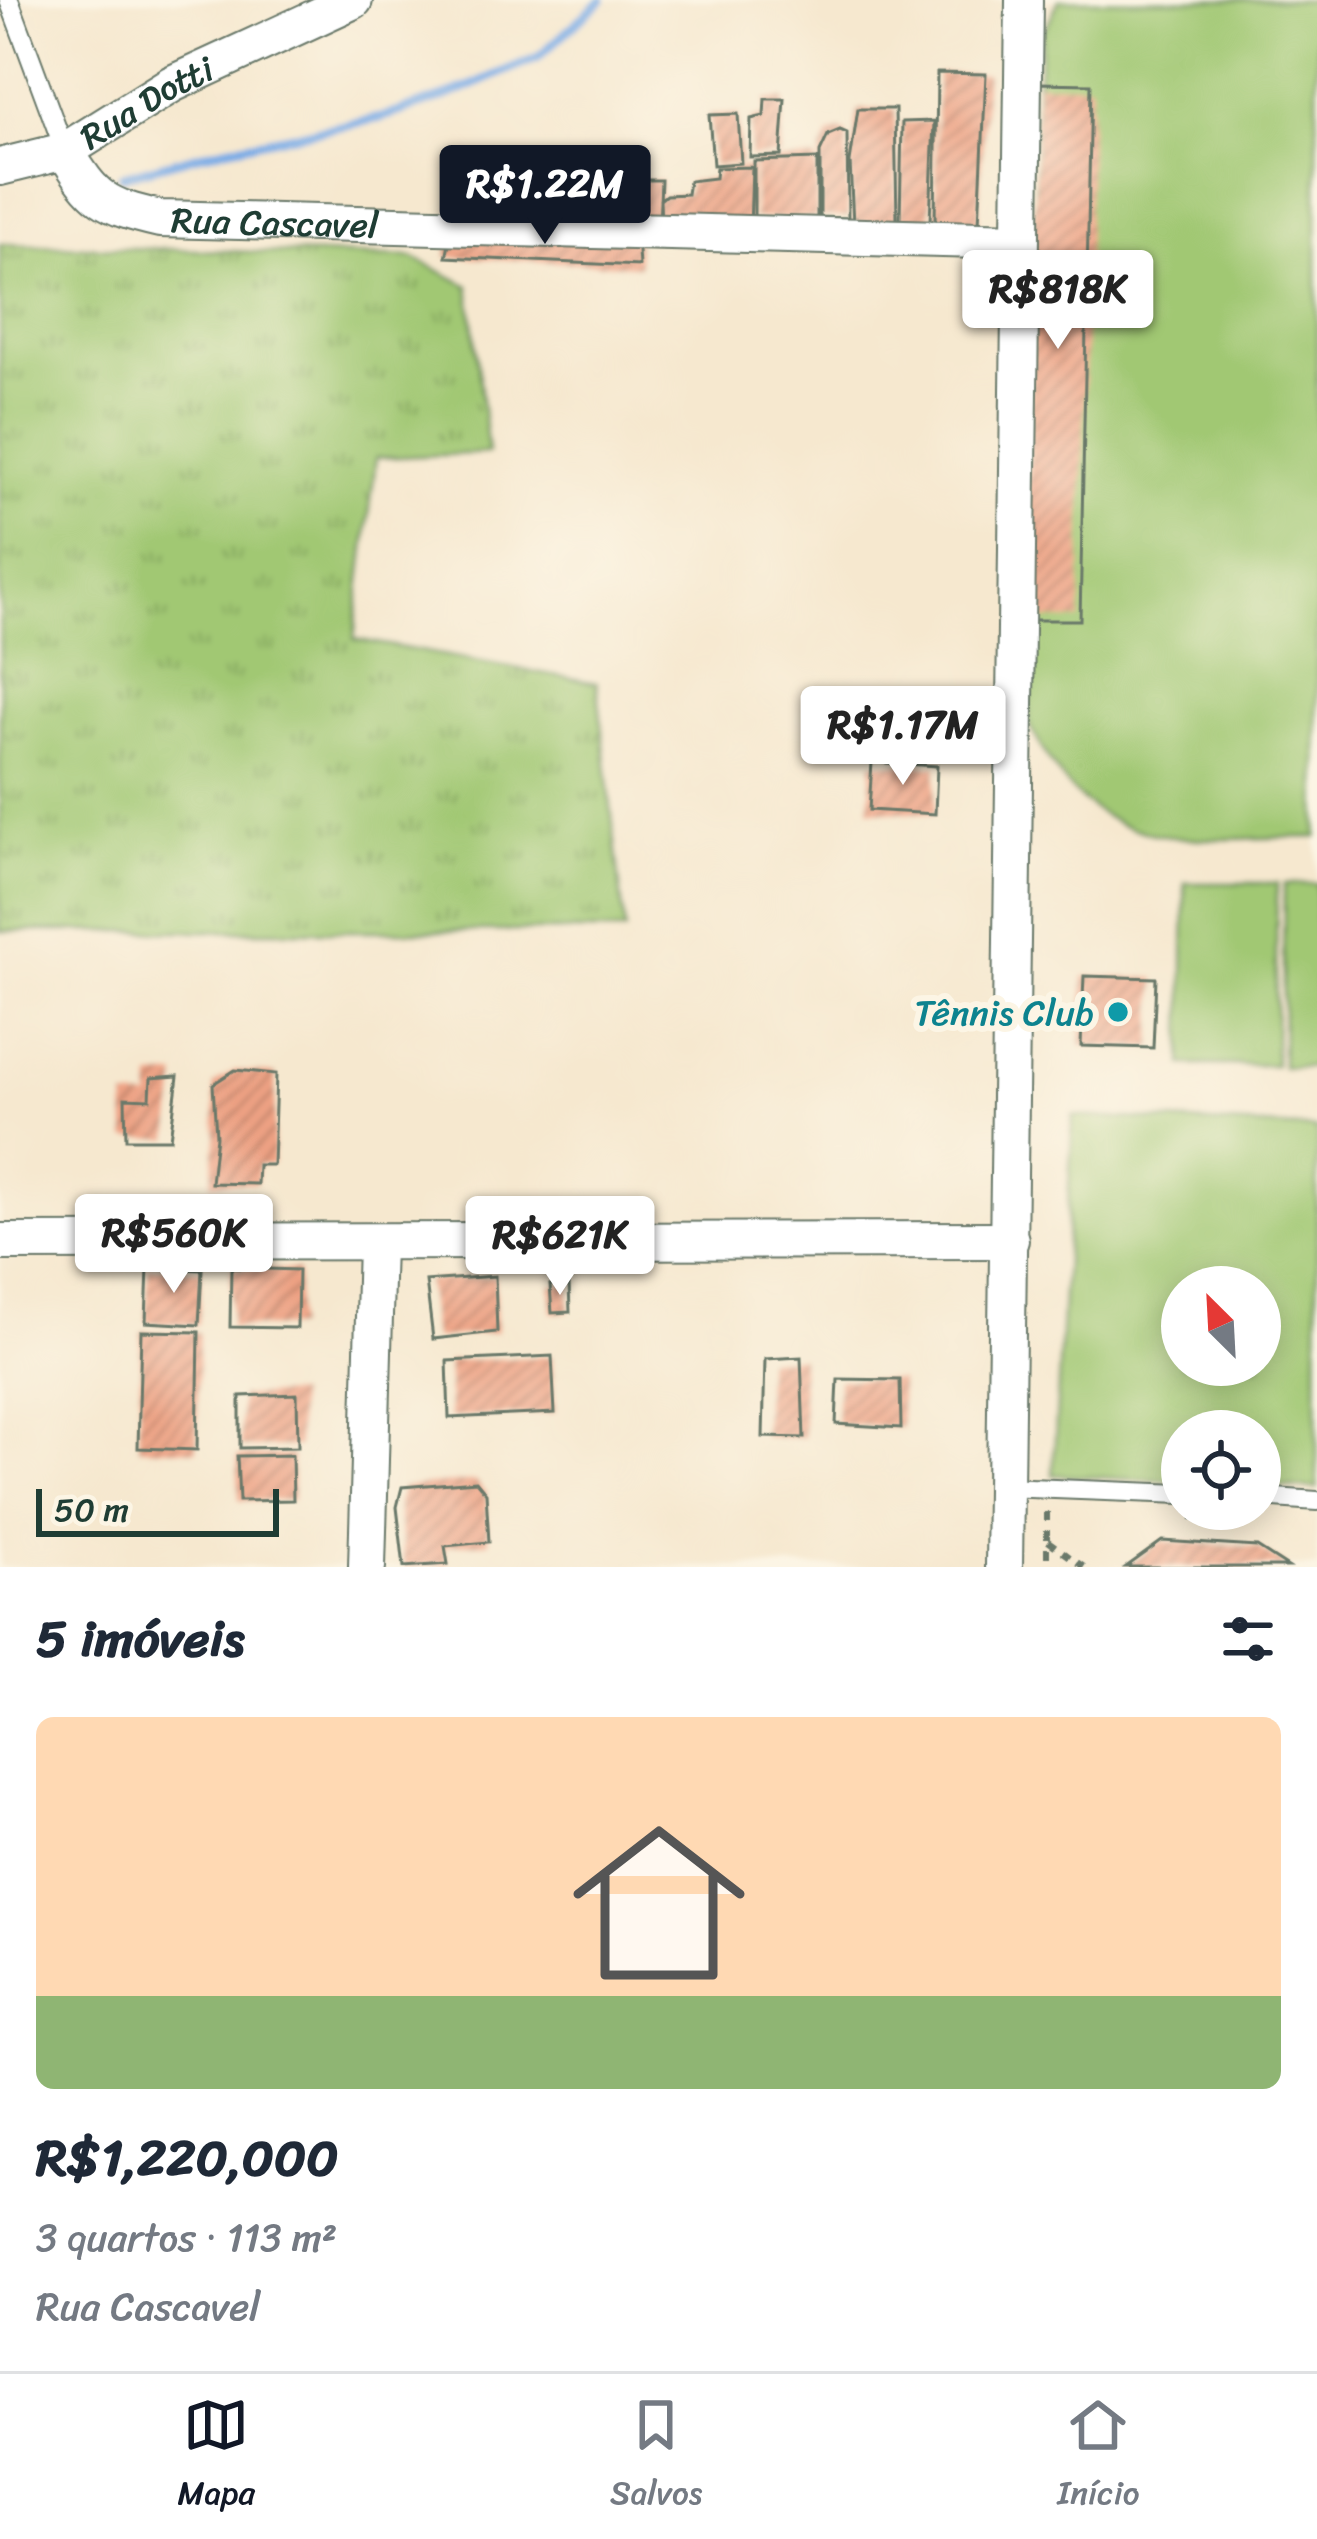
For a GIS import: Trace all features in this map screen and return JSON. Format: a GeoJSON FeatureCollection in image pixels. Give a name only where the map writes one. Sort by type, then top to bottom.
{"type":"FeatureCollection","features":[{"type":"Feature","properties":{"kind":"street","name":"Rua Dotti"},"geometry":{"type":"LineString","coordinates":[[0,167],[64,151],[172,84],[353,0]]}},
{"type":"Feature","properties":{"kind":"street"},"geometry":{"type":"LineString","coordinates":[[1004,1567],[1024,0]]}},
{"type":"Feature","properties":{"kind":"street","name":"Rua Cascavel"},"geometry":{"type":"LineString","coordinates":[[64,151],[89,190],[110,208],[160,219],[1020,241]]}},
{"type":"Feature","properties":{"kind":"street"},"geometry":{"type":"LineString","coordinates":[[0,1241],[1010,1240]]}},
{"type":"Feature","properties":{"kind":"street"},"geometry":{"type":"LineString","coordinates":[[367,1567],[376,1244]]}},
{"type":"Feature","properties":{"kind":"lane"},"geometry":{"type":"LineString","coordinates":[[9,0],[64,151]]}},
{"type":"Feature","properties":{"kind":"lane"},"geometry":{"type":"LineString","coordinates":[[1004,1486],[1161,1493]]}},
{"type":"Feature","properties":{"kind":"lane"},"geometry":{"type":"LineString","coordinates":[[1281,1499],[1317,1501]]}},
{"type":"Feature","properties":{"kind":"path"},"geometry":{"type":"LineString","coordinates":[[1047,1540],[1084,1567]]}},
{"type":"Feature","properties":{"kind":"green space"},"geometry":{"type":"Polygon","coordinates":[[[1059,0],[1317,0],[1317,837],[1186,838],[1148,833],[1114,821],[1082,800],[1054,768],[1029,722],[1037,83],[1043,33],[1059,0]]]}},
{"type":"Feature","properties":{"kind":"green space"},"geometry":{"type":"Polygon","coordinates":[[[0,244],[412,257],[469,286],[488,453],[376,458],[354,639],[597,683],[625,931],[0,931],[0,244]]]}},
{"type":"Feature","properties":{"kind":"green space"},"geometry":{"type":"Polygon","coordinates":[[[1185,883],[1277,883],[1275,1065],[1183,1065],[1185,883]]]}},
{"type":"Feature","properties":{"kind":"green space"},"geometry":{"type":"Polygon","coordinates":[[[1284,884],[1317,884],[1317,1067],[1282,1067],[1284,884]]]}},
{"type":"Feature","properties":{"kind":"green space"},"geometry":{"type":"Polygon","coordinates":[[[1073,1116],[1317,1129],[1317,1489],[1281,1487],[1281,1410],[1161,1410],[1161,1481],[1053,1475],[1073,1116]]]}},
{"type":"Feature","properties":{"kind":"building"},"geometry":{"type":"Polygon","coordinates":[[[937,73],[986,74],[979,224],[935,224],[937,73]]]}},
{"type":"Feature","properties":{"kind":"building"},"geometry":{"type":"Polygon","coordinates":[[[1037,83],[1091,84],[1080,620],[1026,620],[1037,83]]]}},
{"type":"Feature","properties":{"kind":"building"},"geometry":{"type":"Polygon","coordinates":[[[765,99],[785,99],[781,156],[750,157],[751,119],[764,116],[765,99]]]}},
{"type":"Feature","properties":{"kind":"building"},"geometry":{"type":"Polygon","coordinates":[[[858,109],[895,109],[897,221],[853,224],[850,162],[858,109]]]}},
{"type":"Feature","properties":{"kind":"building"},"geometry":{"type":"Polygon","coordinates":[[[738,114],[741,163],[713,165],[709,115],[738,114]]]}},
{"type":"Feature","properties":{"kind":"building"},"geometry":{"type":"Polygon","coordinates":[[[934,121],[930,221],[900,220],[902,122],[934,121]]]}},
{"type":"Feature","properties":{"kind":"building"},"geometry":{"type":"Polygon","coordinates":[[[840,130],[847,133],[848,218],[820,217],[820,152],[828,135],[840,130]]]}},
{"type":"Feature","properties":{"kind":"building"},"geometry":{"type":"Polygon","coordinates":[[[817,159],[817,218],[754,219],[754,161],[817,159]]]}},
{"type":"Feature","properties":{"kind":"building"},"geometry":{"type":"Polygon","coordinates":[[[752,167],[750,228],[661,225],[660,200],[666,195],[687,194],[689,181],[715,178],[716,168],[752,167]]]}},
{"type":"Feature","properties":{"kind":"building"},"geometry":{"type":"Polygon","coordinates":[[[606,180],[661,180],[659,225],[602,221],[606,180]]]}},
{"type":"Feature","properties":{"kind":"building"},"geometry":{"type":"Polygon","coordinates":[[[452,230],[637,236],[639,266],[446,257],[452,230]]]}},
{"type":"Feature","properties":{"kind":"building"},"geometry":{"type":"Polygon","coordinates":[[[872,762],[937,766],[935,814],[869,810],[872,762]]]}},
{"type":"Feature","properties":{"kind":"building","name":"Tênnis Club"},"geometry":{"type":"Polygon","coordinates":[[[1084,976],[1156,978],[1153,1048],[1081,1046],[1084,976]]]}},
{"type":"Feature","properties":{"kind":"building"},"geometry":{"type":"Polygon","coordinates":[[[235,1070],[276,1074],[273,1165],[258,1165],[257,1184],[211,1183],[216,1136],[213,1084],[235,1070]]]}},
{"type":"Feature","properties":{"kind":"building"},"geometry":{"type":"Polygon","coordinates":[[[178,1076],[170,1139],[126,1139],[125,1098],[150,1099],[151,1078],[178,1076]]]}},
{"type":"Feature","properties":{"kind":"building"},"geometry":{"type":"Polygon","coordinates":[[[148,1267],[202,1270],[199,1325],[146,1322],[148,1267]]]}},
{"type":"Feature","properties":{"kind":"building"},"geometry":{"type":"Polygon","coordinates":[[[231,1268],[298,1270],[297,1328],[230,1327],[231,1268]]]}},
{"type":"Feature","properties":{"kind":"building"},"geometry":{"type":"Polygon","coordinates":[[[495,1276],[497,1332],[433,1339],[426,1281],[495,1276]]]}},
{"type":"Feature","properties":{"kind":"building"},"geometry":{"type":"Polygon","coordinates":[[[569,1284],[570,1312],[552,1313],[550,1285],[569,1284]]]}},
{"type":"Feature","properties":{"kind":"building"},"geometry":{"type":"Polygon","coordinates":[[[141,1331],[199,1332],[197,1450],[138,1448],[141,1331]]]}},
{"type":"Feature","properties":{"kind":"building"},"geometry":{"type":"Polygon","coordinates":[[[552,1356],[555,1413],[449,1418],[447,1361],[552,1356]]]}},
{"type":"Feature","properties":{"kind":"building"},"geometry":{"type":"Polygon","coordinates":[[[801,1357],[804,1438],[763,1437],[765,1359],[801,1357]]]}},
{"type":"Feature","properties":{"kind":"building"},"geometry":{"type":"Polygon","coordinates":[[[838,1379],[900,1380],[901,1428],[836,1424],[838,1379]]]}},
{"type":"Feature","properties":{"kind":"building"},"geometry":{"type":"Polygon","coordinates":[[[297,1394],[298,1447],[240,1448],[240,1396],[297,1394]]]}},
{"type":"Feature","properties":{"kind":"building"},"geometry":{"type":"Polygon","coordinates":[[[292,1455],[293,1500],[239,1501],[237,1456],[292,1455]]]}},
{"type":"Feature","properties":{"kind":"building"},"geometry":{"type":"Polygon","coordinates":[[[476,1481],[486,1493],[489,1542],[445,1546],[448,1564],[404,1567],[397,1507],[402,1487],[476,1481]]]}},
{"type":"Feature","properties":{"kind":"building"},"geometry":{"type":"Polygon","coordinates":[[[1162,1541],[1257,1547],[1288,1567],[1126,1567],[1162,1541]]]}},
{"type":"Feature","properties":{"kind":"waterway"},"geometry":{"type":"LineString","coordinates":[[122,176],[221,149],[381,118],[450,95],[538,57],[602,0]]}},
{"type":"Feature","properties":{"kind":"place","name":"Tênnis Club"},"geometry":{"type":"Point","coordinates":[1118,1012]}}]}
